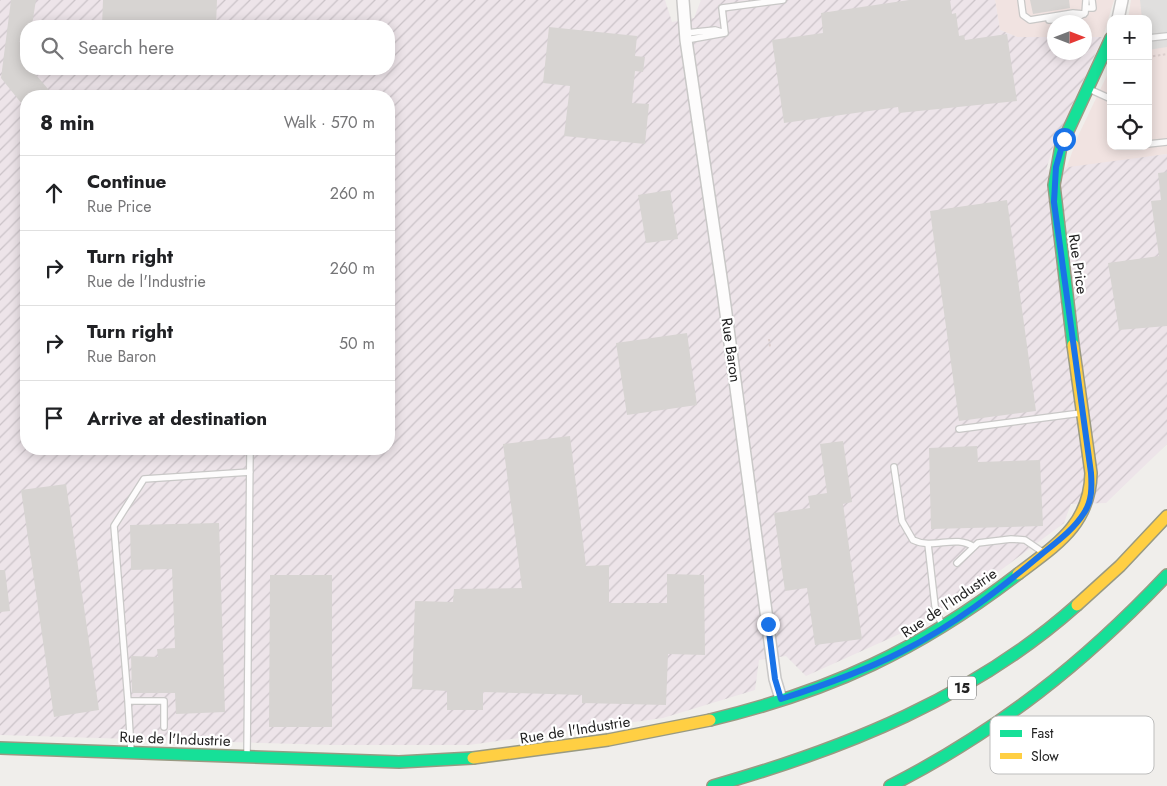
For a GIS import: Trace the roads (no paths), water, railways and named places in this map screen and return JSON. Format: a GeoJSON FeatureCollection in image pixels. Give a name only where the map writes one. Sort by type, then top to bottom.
{"type":"FeatureCollection","features":[{"type":"Feature","properties":{"kind":"main road","name":"Rue Price"},"geometry":{"type":"LineString","coordinates":[[1089,504],[1092,481],[1054,193],[1056,167],[1061,146],[1107,46]]}},
{"type":"Feature","properties":{"kind":"main road","name":"Rue de l'Industrie"},"geometry":{"type":"LineString","coordinates":[[0,748],[414,762],[484,759],[594,743],[681,727],[781,699],[875,665],[943,628],[991,595],[1044,553],[1072,529],[1089,504]]}},
{"type":"Feature","properties":{"kind":"main road","name":"15"},"geometry":{"type":"LineString","coordinates":[[713,786],[770,771],[833,750],[894,723],[954,692],[1009,657],[1075,607],[1118,568],[1167,516]]}},
{"type":"Feature","properties":{"kind":"main road"},"geometry":{"type":"LineString","coordinates":[[1008,716],[1038,696],[1100,644],[1167,575]]}},
{"type":"Feature","properties":{"kind":"main road"},"geometry":{"type":"LineString","coordinates":[[890,786],[952,753],[990,728]]}},
{"type":"Feature","properties":{"kind":"street","name":"Rue Baron"},"geometry":{"type":"LineString","coordinates":[[683,0],[686,37],[723,291],[775,679],[781,699]]}},
{"type":"Feature","properties":{"kind":"street"},"geometry":{"type":"LineString","coordinates":[[1119,15],[1122,0]]}},
{"type":"Feature","properties":{"kind":"lane"},"geometry":{"type":"LineString","coordinates":[[686,37],[725,33],[722,8],[783,0]]}},
{"type":"Feature","properties":{"kind":"lane"},"geometry":{"type":"LineString","coordinates":[[1021,0],[1023,15],[1030,20],[1068,20],[1093,8],[1092,0]]}},
{"type":"Feature","properties":{"kind":"lane"},"geometry":{"type":"LineString","coordinates":[[1086,0],[1086,11]]}},
{"type":"Feature","properties":{"kind":"lane"},"geometry":{"type":"LineString","coordinates":[[1152,38],[1167,36]]}},
{"type":"Feature","properties":{"kind":"lane"},"geometry":{"type":"LineString","coordinates":[[1087,88],[1107,97]]}},
{"type":"Feature","properties":{"kind":"lane"},"geometry":{"type":"LineString","coordinates":[[1152,144],[1167,142]]}},
{"type":"Feature","properties":{"kind":"lane"},"geometry":{"type":"LineString","coordinates":[[960,429],[1083,412]]}},
{"type":"Feature","properties":{"kind":"lane"},"geometry":{"type":"LineString","coordinates":[[247,757],[250,455]]}},
{"type":"Feature","properties":{"kind":"lane"},"geometry":{"type":"LineString","coordinates":[[894,467],[902,520],[913,540],[928,544],[962,542],[974,547]]}},
{"type":"Feature","properties":{"kind":"lane"},"geometry":{"type":"LineString","coordinates":[[131,752],[114,526],[144,479],[250,472]]}},
{"type":"Feature","properties":{"kind":"lane"},"geometry":{"type":"LineString","coordinates":[[957,564],[978,543],[1017,538],[1030,543],[1044,553]]}},
{"type":"Feature","properties":{"kind":"lane"},"geometry":{"type":"LineString","coordinates":[[928,544],[935,606],[943,628]]}},
{"type":"Feature","properties":{"kind":"lane"},"geometry":{"type":"LineString","coordinates":[[128,701],[164,701],[164,727]]}}]}
